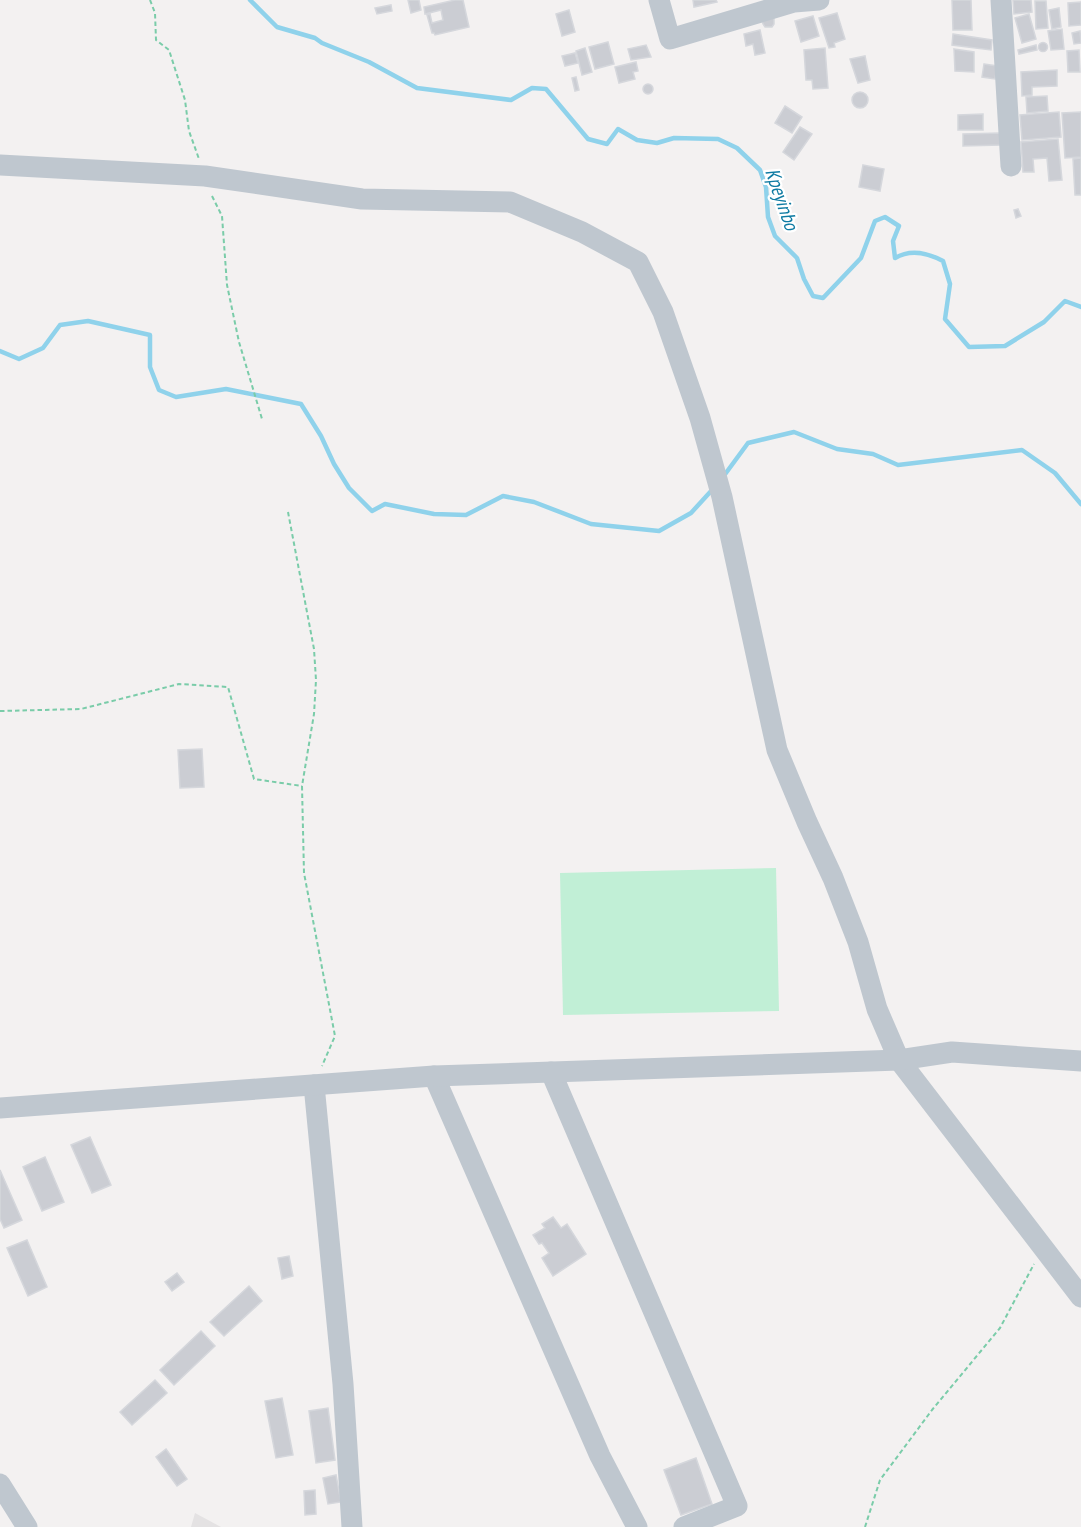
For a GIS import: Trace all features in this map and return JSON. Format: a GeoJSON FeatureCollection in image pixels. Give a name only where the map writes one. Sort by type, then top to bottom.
{"type":"FeatureCollection","features":[{"type":"Feature","properties":{"kind":"street"},"geometry":{"type":"LineString","coordinates":[[660,0],[670,39],[794,2],[819,0]]}},
{"type":"Feature","properties":{"kind":"street"},"geometry":{"type":"LineString","coordinates":[[1000,0],[1011,166]]}},
{"type":"Feature","properties":{"kind":"street"},"geometry":{"type":"LineString","coordinates":[[0,165],[205,176],[362,199],[510,202],[582,232],[638,262],[663,312],[700,418],[722,497],[777,750],[833,878],[858,942],[877,1009],[899,1060],[1081,1298]]}},
{"type":"Feature","properties":{"kind":"street"},"geometry":{"type":"LineString","coordinates":[[0,1108],[434,1076],[899,1060],[952,1052],[1081,1061]]}},
{"type":"Feature","properties":{"kind":"street"},"geometry":{"type":"LineString","coordinates":[[551,1072],[737,1506],[684,1527]]}},
{"type":"Feature","properties":{"kind":"street"},"geometry":{"type":"LineString","coordinates":[[434,1076],[600,1456],[638,1527]]}},
{"type":"Feature","properties":{"kind":"street"},"geometry":{"type":"LineString","coordinates":[[314,1085],[343,1384],[352,1527]]}},
{"type":"Feature","properties":{"kind":"street"},"geometry":{"type":"LineString","coordinates":[[0,1484],[27,1527]]}},
{"type":"Feature","properties":{"kind":"path"},"geometry":{"type":"LineString","coordinates":[[150,0],[155,13],[156,40],[169,50],[185,100],[189,131],[214,202],[222,216],[227,285],[239,342],[262,419]]}},
{"type":"Feature","properties":{"kind":"path"},"geometry":{"type":"LineString","coordinates":[[288,512],[314,649],[316,680],[314,714],[302,786],[304,873],[335,1036],[314,1085]]}},
{"type":"Feature","properties":{"kind":"path"},"geometry":{"type":"LineString","coordinates":[[0,711],[81,709],[179,684],[228,687],[254,779],[302,786]]}},
{"type":"Feature","properties":{"kind":"path"},"geometry":{"type":"LineString","coordinates":[[865,1527],[880,1480],[932,1410],[1000,1328],[1042,1249]]}},
{"type":"Feature","properties":{"kind":"shaded area"},"geometry":{"type":"Polygon","coordinates":[[[195,1513],[221,1527],[191,1527],[195,1513]]]}},
{"type":"Feature","properties":{"kind":"green space"},"geometry":{"type":"Polygon","coordinates":[[[776,868],[779,1011],[563,1015],[560,873],[776,868]]]}},
{"type":"Feature","properties":{"kind":"building"},"geometry":{"type":"Polygon","coordinates":[[[408,0],[419,0],[421,10],[411,13],[408,0]]]}},
{"type":"Feature","properties":{"kind":"building"},"geometry":{"type":"Polygon","coordinates":[[[463,0],[469,27],[435,35],[432,33],[427,15],[430,14],[432,23],[443,20],[441,10],[425,14],[424,7],[463,0]]]}},
{"type":"Feature","properties":{"kind":"building"},"geometry":{"type":"Polygon","coordinates":[[[693,0],[716,0],[717,2],[694,7],[693,0]]]}},
{"type":"Feature","properties":{"kind":"building"},"geometry":{"type":"Polygon","coordinates":[[[952,0],[971,0],[972,30],[953,30],[952,0]]]}},
{"type":"Feature","properties":{"kind":"building"},"geometry":{"type":"Polygon","coordinates":[[[1013,0],[1031,0],[1032,12],[1014,14],[1013,0]]]}},
{"type":"Feature","properties":{"kind":"building"},"geometry":{"type":"Polygon","coordinates":[[[1035,1],[1046,1],[1048,28],[1036,29],[1035,1]]]}},
{"type":"Feature","properties":{"kind":"building"},"geometry":{"type":"Polygon","coordinates":[[[1081,2],[1081,25],[1069,26],[1068,3],[1081,2]]]}},
{"type":"Feature","properties":{"kind":"building"},"geometry":{"type":"Polygon","coordinates":[[[391,5],[392,11],[377,14],[375,8],[391,5]]]}},
{"type":"Feature","properties":{"kind":"building"},"geometry":{"type":"Polygon","coordinates":[[[1059,8],[1061,27],[1052,29],[1049,10],[1059,8]]]}},
{"type":"Feature","properties":{"kind":"building"},"geometry":{"type":"Polygon","coordinates":[[[569,10],[575,32],[562,36],[556,14],[569,10]]]}},
{"type":"Feature","properties":{"kind":"building"},"geometry":{"type":"Polygon","coordinates":[[[837,13],[845,39],[834,43],[835,47],[829,48],[819,18],[837,13]]]}},
{"type":"Feature","properties":{"kind":"building"},"geometry":{"type":"Polygon","coordinates":[[[1029,14],[1036,39],[1022,43],[1015,18],[1029,14]]]}},
{"type":"Feature","properties":{"kind":"building"},"geometry":{"type":"Polygon","coordinates":[[[813,16],[819,36],[801,42],[795,21],[813,16]]]}},
{"type":"Feature","properties":{"kind":"building"},"geometry":{"type":"Polygon","coordinates":[[[774,17],[772,27],[765,27],[762,21],[774,17]]]}},
{"type":"Feature","properties":{"kind":"building"},"geometry":{"type":"Polygon","coordinates":[[[1062,29],[1064,49],[1051,50],[1048,31],[1062,29]]]}},
{"type":"Feature","properties":{"kind":"building"},"geometry":{"type":"Polygon","coordinates":[[[760,30],[765,53],[755,55],[753,44],[746,46],[744,34],[760,30]]]}},
{"type":"Feature","properties":{"kind":"building"},"geometry":{"type":"Polygon","coordinates":[[[1080,31],[1081,43],[1074,44],[1072,33],[1080,31]]]}},
{"type":"Feature","properties":{"kind":"building"},"geometry":{"type":"Polygon","coordinates":[[[953,34],[992,40],[991,50],[952,45],[953,34]]]}},
{"type":"Feature","properties":{"kind":"building"},"geometry":{"type":"Polygon","coordinates":[[[608,42],[614,64],[595,69],[589,47],[608,42]]]}},
{"type":"Feature","properties":{"kind":"building"},"geometry":{"type":"Polygon","coordinates":[[[1043,42],[1048,47],[1043,52],[1038,47],[1043,42]]]}},
{"type":"Feature","properties":{"kind":"building"},"geometry":{"type":"Polygon","coordinates":[[[646,45],[651,57],[631,60],[628,49],[646,45]]]}},
{"type":"Feature","properties":{"kind":"building"},"geometry":{"type":"Polygon","coordinates":[[[1036,45],[1037,50],[1019,54],[1018,50],[1036,45]]]}},
{"type":"Feature","properties":{"kind":"building"},"geometry":{"type":"Polygon","coordinates":[[[585,48],[592,72],[582,75],[576,51],[585,48]]]}},
{"type":"Feature","properties":{"kind":"building"},"geometry":{"type":"Polygon","coordinates":[[[825,48],[828,88],[813,89],[812,80],[806,80],[804,50],[825,48]]]}},
{"type":"Feature","properties":{"kind":"building"},"geometry":{"type":"Polygon","coordinates":[[[954,49],[974,52],[974,72],[955,71],[954,49]]]}},
{"type":"Feature","properties":{"kind":"building"},"geometry":{"type":"Polygon","coordinates":[[[1079,50],[1080,72],[1068,72],[1067,51],[1079,50]]]}},
{"type":"Feature","properties":{"kind":"building"},"geometry":{"type":"Polygon","coordinates":[[[575,53],[578,63],[565,66],[562,56],[575,53]]]}},
{"type":"Feature","properties":{"kind":"building"},"geometry":{"type":"Polygon","coordinates":[[[865,56],[870,80],[858,83],[850,59],[865,56]]]}},
{"type":"Feature","properties":{"kind":"building"},"geometry":{"type":"Polygon","coordinates":[[[636,62],[638,71],[633,72],[635,79],[619,83],[615,67],[636,62]]]}},
{"type":"Feature","properties":{"kind":"building"},"geometry":{"type":"Polygon","coordinates":[[[984,64],[997,66],[995,79],[982,77],[984,64]]]}},
{"type":"Feature","properties":{"kind":"building"},"geometry":{"type":"Polygon","coordinates":[[[1057,70],[1057,86],[1032,87],[1032,95],[1022,96],[1021,72],[1057,70]]]}},
{"type":"Feature","properties":{"kind":"building"},"geometry":{"type":"Polygon","coordinates":[[[576,77],[579,90],[575,91],[572,78],[576,77]]]}},
{"type":"Feature","properties":{"kind":"building"},"geometry":{"type":"Polygon","coordinates":[[[648,84],[653,89],[648,94],[643,89],[648,84]]]}},
{"type":"Feature","properties":{"kind":"building"},"geometry":{"type":"Polygon","coordinates":[[[857,92],[863,92],[868,100],[866,106],[857,108],[852,103],[852,97],[857,92]]]}},
{"type":"Feature","properties":{"kind":"building"},"geometry":{"type":"Polygon","coordinates":[[[1047,96],[1048,111],[1027,113],[1026,97],[1047,96]]]}},
{"type":"Feature","properties":{"kind":"building"},"geometry":{"type":"Polygon","coordinates":[[[785,106],[802,117],[792,133],[775,123],[785,106]]]}},
{"type":"Feature","properties":{"kind":"building"},"geometry":{"type":"Polygon","coordinates":[[[1059,112],[1061,137],[1022,140],[1020,115],[1059,112]]]}},
{"type":"Feature","properties":{"kind":"building"},"geometry":{"type":"Polygon","coordinates":[[[1081,112],[1081,157],[1065,158],[1062,113],[1081,112]]]}},
{"type":"Feature","properties":{"kind":"building"},"geometry":{"type":"Polygon","coordinates":[[[983,114],[983,130],[958,130],[958,115],[983,114]]]}},
{"type":"Feature","properties":{"kind":"building"},"geometry":{"type":"Polygon","coordinates":[[[800,127],[812,134],[794,160],[783,152],[800,127]]]}},
{"type":"Feature","properties":{"kind":"building"},"geometry":{"type":"Polygon","coordinates":[[[1000,133],[1001,145],[963,146],[963,134],[1000,133]]]}},
{"type":"Feature","properties":{"kind":"building"},"geometry":{"type":"Polygon","coordinates":[[[1058,139],[1062,180],[1049,181],[1047,158],[1033,159],[1034,172],[1023,172],[1021,142],[1058,139]]]}},
{"type":"Feature","properties":{"kind":"building"},"geometry":{"type":"Polygon","coordinates":[[[1081,158],[1081,195],[1075,195],[1073,159],[1081,158]]]}},
{"type":"Feature","properties":{"kind":"building"},"geometry":{"type":"Polygon","coordinates":[[[863,165],[884,169],[880,191],[859,187],[863,165]]]}},
{"type":"Feature","properties":{"kind":"building"},"geometry":{"type":"Polygon","coordinates":[[[1018,209],[1021,216],[1016,218],[1014,210],[1018,209]]]}},
{"type":"Feature","properties":{"kind":"building"},"geometry":{"type":"Polygon","coordinates":[[[202,749],[204,787],[180,788],[178,750],[202,749]]]}},
{"type":"Feature","properties":{"kind":"building"},"geometry":{"type":"Polygon","coordinates":[[[90,1137],[111,1185],[92,1193],[71,1145],[90,1137]]]}},
{"type":"Feature","properties":{"kind":"building"},"geometry":{"type":"Polygon","coordinates":[[[45,1157],[64,1202],[42,1211],[23,1167],[45,1157]]]}},
{"type":"Feature","properties":{"kind":"building"},"geometry":{"type":"Polygon","coordinates":[[[0,1170],[22,1220],[4,1228],[0,1219],[0,1170]]]}},
{"type":"Feature","properties":{"kind":"building"},"geometry":{"type":"Polygon","coordinates":[[[553,1217],[561,1228],[567,1224],[586,1254],[553,1276],[542,1258],[549,1253],[533,1235],[545,1228],[542,1224],[553,1217]]]}},
{"type":"Feature","properties":{"kind":"building"},"geometry":{"type":"Polygon","coordinates":[[[27,1240],[47,1287],[28,1296],[7,1248],[27,1240]]]}},
{"type":"Feature","properties":{"kind":"building"},"geometry":{"type":"Polygon","coordinates":[[[289,1256],[293,1276],[282,1279],[278,1258],[289,1256]]]}},
{"type":"Feature","properties":{"kind":"building"},"geometry":{"type":"Polygon","coordinates":[[[177,1273],[184,1282],[172,1291],[165,1282],[177,1273]]]}},
{"type":"Feature","properties":{"kind":"building"},"geometry":{"type":"Polygon","coordinates":[[[249,1286],[262,1301],[224,1336],[210,1322],[249,1286]]]}},
{"type":"Feature","properties":{"kind":"building"},"geometry":{"type":"Polygon","coordinates":[[[201,1331],[215,1346],[174,1385],[160,1370],[201,1331]]]}},
{"type":"Feature","properties":{"kind":"building"},"geometry":{"type":"Polygon","coordinates":[[[155,1380],[167,1393],[132,1425],[120,1412],[155,1380]]]}},
{"type":"Feature","properties":{"kind":"building"},"geometry":{"type":"Polygon","coordinates":[[[282,1398],[293,1455],[276,1458],[265,1401],[282,1398]]]}},
{"type":"Feature","properties":{"kind":"building"},"geometry":{"type":"Polygon","coordinates":[[[328,1408],[335,1460],[316,1463],[309,1411],[328,1408]]]}},
{"type":"Feature","properties":{"kind":"building"},"geometry":{"type":"Polygon","coordinates":[[[166,1449],[187,1479],[177,1486],[156,1457],[166,1449]]]}},
{"type":"Feature","properties":{"kind":"building"},"geometry":{"type":"Polygon","coordinates":[[[696,1458],[712,1504],[681,1515],[664,1470],[696,1458]]]}},
{"type":"Feature","properties":{"kind":"building"},"geometry":{"type":"Polygon","coordinates":[[[336,1475],[341,1502],[328,1504],[323,1478],[336,1475]]]}},
{"type":"Feature","properties":{"kind":"building"},"geometry":{"type":"Polygon","coordinates":[[[315,1490],[316,1514],[305,1515],[304,1491],[315,1490]]]}},
{"type":"Feature","properties":{"kind":"waterway","name":"Kpeyinbo"},"geometry":{"type":"LineString","coordinates":[[250,0],[277,27],[315,38],[369,62],[417,88],[511,100],[532,88],[546,89],[588,139],[607,144],[618,129],[637,140],[657,143],[674,138],[718,139],[737,148],[760,170],[766,187],[768,217],[775,236],[797,258],[813,296],[823,298],[861,258],[875,221],[885,217],[899,226],[893,241],[895,258],[919,253],[943,261],[950,284],[945,319],[969,347],[1005,346],[1044,322],[1065,301],[1081,307]]}},
{"type":"Feature","properties":{"kind":"waterway"},"geometry":{"type":"LineString","coordinates":[[0,351],[19,359],[43,348],[60,325],[88,321],[150,335],[150,367],[159,390],[176,397],[226,389],[301,404],[349,488],[372,511],[385,504],[434,514],[466,515],[503,496],[534,502],[591,524],[659,531],[691,513],[712,490]]}},
{"type":"Feature","properties":{"kind":"waterway"},"geometry":{"type":"LineString","coordinates":[[723,477],[748,443],[794,432],[837,449],[873,454],[898,465],[1022,450],[1055,473],[1081,504]]}}]}
